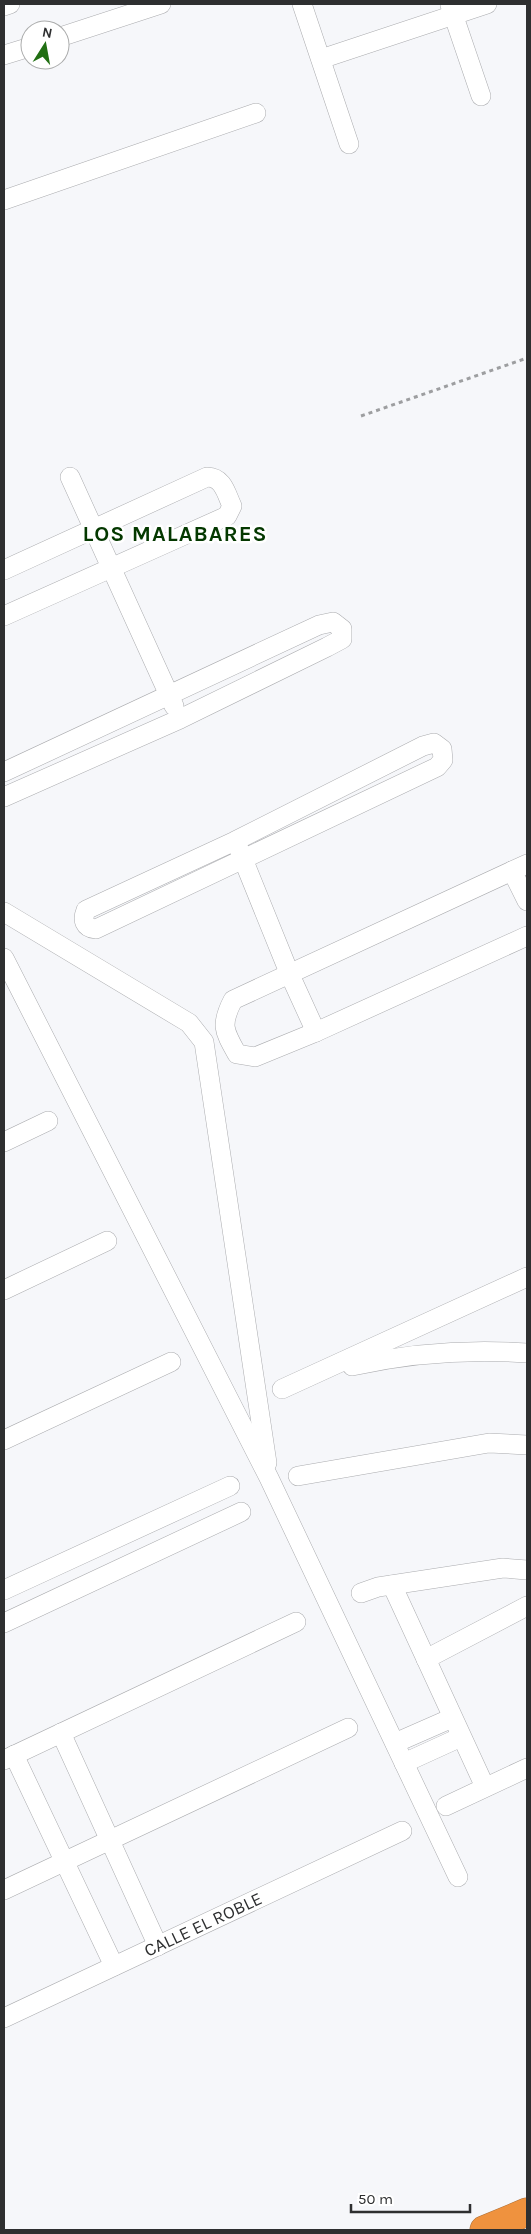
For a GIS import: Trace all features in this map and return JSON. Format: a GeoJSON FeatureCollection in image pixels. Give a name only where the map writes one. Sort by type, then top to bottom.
{"type":"FeatureCollection","features":[{"type":"Feature","properties":{"kind":"highway"},"geometry":{"type":"LineString","coordinates":[[484,2230],[527,2212]]}},
{"type":"Feature","properties":{"kind":"street"},"geometry":{"type":"LineString","coordinates":[[4,6],[10,4]]}},
{"type":"Feature","properties":{"kind":"street"},"geometry":{"type":"LineString","coordinates":[[70,34],[161,4]]}},
{"type":"Feature","properties":{"kind":"street"},"geometry":{"type":"LineString","coordinates":[[302,4],[349,144]]}},
{"type":"Feature","properties":{"kind":"street"},"geometry":{"type":"LineString","coordinates":[[321,59],[451,10],[487,4]]}},
{"type":"Feature","properties":{"kind":"street"},"geometry":{"type":"LineString","coordinates":[[451,10],[481,96]]}},
{"type":"Feature","properties":{"kind":"street"},"geometry":{"type":"LineString","coordinates":[[4,56],[20,50]]}},
{"type":"Feature","properties":{"kind":"street"},"geometry":{"type":"LineString","coordinates":[[4,200],[256,113]]}},
{"type":"Feature","properties":{"kind":"street"},"geometry":{"type":"LineString","coordinates":[[70,477],[180,718]]}},
{"type":"Feature","properties":{"kind":"street"},"geometry":{"type":"LineString","coordinates":[[4,570],[207,477],[214,477],[220,480],[232,506],[227,516],[4,616]]}},
{"type":"Feature","properties":{"kind":"street"},"geometry":{"type":"LineString","coordinates":[[4,772],[319,625],[333,622],[342,629],[342,639],[180,718],[4,798]]}},
{"type":"Feature","properties":{"kind":"street"},"geometry":{"type":"LineString","coordinates":[[434,744],[442,748],[443,760],[437,767],[244,859],[96,929],[85,925],[83,917],[86,910],[235,841],[424,746],[434,744]]}},
{"type":"Feature","properties":{"kind":"street"},"geometry":{"type":"LineString","coordinates":[[235,841],[290,975],[316,1032]]}},
{"type":"Feature","properties":{"kind":"street"},"geometry":{"type":"LineString","coordinates":[[527,901],[519,867],[233,1000],[224,1017],[226,1034],[237,1054],[255,1057],[316,1032],[527,936]]}},
{"type":"Feature","properties":{"kind":"street"},"geometry":{"type":"LineString","coordinates":[[4,912],[189,1023],[204,1042],[269,1478]]}},
{"type":"Feature","properties":{"kind":"street"},"geometry":{"type":"LineString","coordinates":[[4,958],[269,1478],[458,1877]]}},
{"type":"Feature","properties":{"kind":"street"},"geometry":{"type":"LineString","coordinates":[[204,1042],[226,1034]]}},
{"type":"Feature","properties":{"kind":"street"},"geometry":{"type":"LineString","coordinates":[[4,1142],[48,1121]]}},
{"type":"Feature","properties":{"kind":"street"},"geometry":{"type":"LineString","coordinates":[[4,1290],[107,1241]]}},
{"type":"Feature","properties":{"kind":"street"},"geometry":{"type":"LineString","coordinates":[[282,1389],[527,1277]]}},
{"type":"Feature","properties":{"kind":"street"},"geometry":{"type":"LineString","coordinates":[[317,1373],[399,1356],[489,1350],[527,1353]]}},
{"type":"Feature","properties":{"kind":"street"},"geometry":{"type":"LineString","coordinates":[[4,1440],[170,1362]]}},
{"type":"Feature","properties":{"kind":"street"},"geometry":{"type":"LineString","coordinates":[[298,1476],[489,1444],[527,1444]]}},
{"type":"Feature","properties":{"kind":"street"},"geometry":{"type":"LineString","coordinates":[[4,1590],[230,1486]]}},
{"type":"Feature","properties":{"kind":"street"},"geometry":{"type":"LineString","coordinates":[[4,1623],[241,1512]]}},
{"type":"Feature","properties":{"kind":"street"},"geometry":{"type":"LineString","coordinates":[[361,1593],[378,1586],[503,1568],[527,1570]]}},
{"type":"Feature","properties":{"kind":"street"},"geometry":{"type":"LineString","coordinates":[[392,1585],[485,1787]]}},
{"type":"Feature","properties":{"kind":"street"},"geometry":{"type":"LineString","coordinates":[[426,1659],[527,1606]]}},
{"type":"Feature","properties":{"kind":"street"},"geometry":{"type":"LineString","coordinates":[[114,1966],[65,1861],[9,1757],[296,1622]]}},
{"type":"Feature","properties":{"kind":"street"},"geometry":{"type":"LineString","coordinates":[[395,1743],[452,1718]]}},
{"type":"Feature","properties":{"kind":"street"},"geometry":{"type":"LineString","coordinates":[[4,1890],[348,1728]]}},
{"type":"Feature","properties":{"kind":"street"},"geometry":{"type":"LineString","coordinates":[[61,1733],[158,1946]]}},
{"type":"Feature","properties":{"kind":"street"},"geometry":{"type":"LineString","coordinates":[[404,1763],[461,1737]]}},
{"type":"Feature","properties":{"kind":"street"},"geometry":{"type":"LineString","coordinates":[[446,1806],[527,1768]]}},
{"type":"Feature","properties":{"kind":"street","name":"CALLE EL ROBLE"},"geometry":{"type":"LineString","coordinates":[[4,2018],[402,1831]]}},
{"type":"Feature","properties":{"kind":"path"},"geometry":{"type":"LineString","coordinates":[[361,416],[527,358]]}},
{"type":"Feature","properties":{"kind":"district","name":"LOS MALABARES"},"geometry":{"type":"Point","coordinates":[175,533]}}]}
